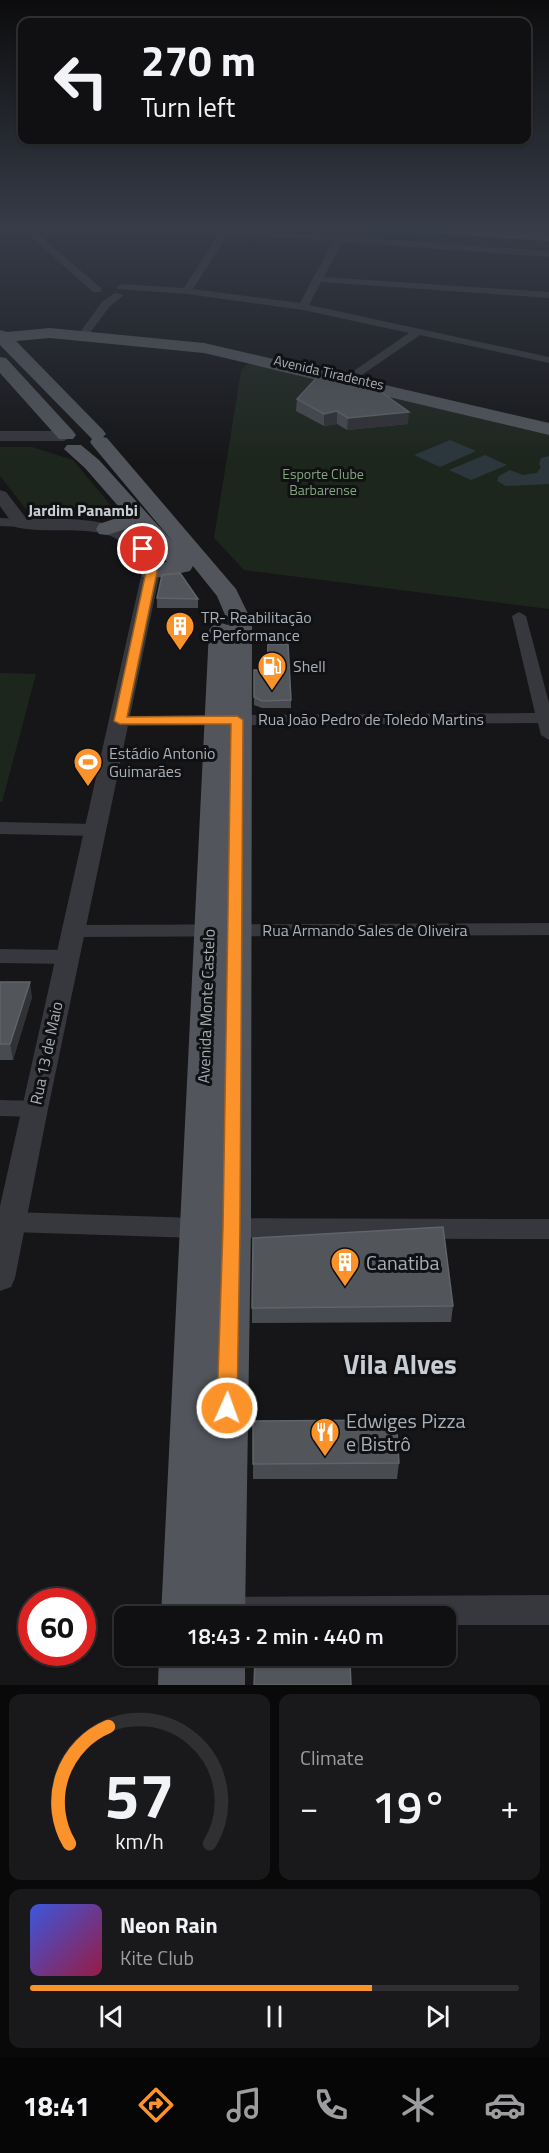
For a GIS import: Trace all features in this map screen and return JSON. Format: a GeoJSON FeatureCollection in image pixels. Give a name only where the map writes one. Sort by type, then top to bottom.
{"type":"FeatureCollection","features":[{"type":"Feature","properties":{"kind":"main road","name":"Avenida Tiradentes"},"geometry":{"type":"LineString","coordinates":[[0,332],[26,327],[204,348],[549,422]]}},
{"type":"Feature","properties":{"kind":"main road","name":"Avenida Tiradentes"},"geometry":{"type":"LineString","coordinates":[[0,332],[84,333]]}},
{"type":"Feature","properties":{"kind":"main road","name":"Avenida Monte Castelo"},"geometry":{"type":"LineString","coordinates":[[0,332],[98,438],[228,594],[236,609],[241,637],[227,720]]}},
{"type":"Feature","properties":{"kind":"main road","name":"Avenida Monte Castelo"},"geometry":{"type":"LineString","coordinates":[[0,362],[67,441],[92,464],[182,566],[207,596],[217,613],[221,626],[227,720],[204,1606]]}},
{"type":"Feature","properties":{"kind":"main road","name":"Avenida Tiradentes"},"geometry":{"type":"LineString","coordinates":[[349,379],[549,429]]}},
{"type":"Feature","properties":{"kind":"main road"},"geometry":{"type":"LineString","coordinates":[[67,441],[84,432],[98,438]]}},
{"type":"Feature","properties":{"kind":"main road"},"geometry":{"type":"LineString","coordinates":[[107,529],[139,518]]}},
{"type":"Feature","properties":{"kind":"main road"},"geometry":{"type":"LineString","coordinates":[[152,572],[182,566]]}},
{"type":"Feature","properties":{"kind":"main road","name":"Avenida Monte Castelo"},"geometry":{"type":"LineString","coordinates":[[182,1685],[189,1666]]}},
{"type":"Feature","properties":{"kind":"main road","name":"Avenida Monte Castelo"},"geometry":{"type":"LineString","coordinates":[[215,1666],[221,1685]]}},
{"type":"Feature","properties":{"kind":"street"},"geometry":{"type":"LineString","coordinates":[[84,333],[98,306]]}},
{"type":"Feature","properties":{"kind":"street"},"geometry":{"type":"LineString","coordinates":[[293,306],[549,360]]}},
{"type":"Feature","properties":{"kind":"street"},"geometry":{"type":"LineString","coordinates":[[349,379],[418,332]]}},
{"type":"Feature","properties":{"kind":"street"},"geometry":{"type":"LineString","coordinates":[[0,436],[67,441]]}},
{"type":"Feature","properties":{"kind":"street"},"geometry":{"type":"LineString","coordinates":[[0,442],[67,441]]}},
{"type":"Feature","properties":{"kind":"street"},"geometry":{"type":"LineString","coordinates":[[0,495],[21,523]]}},
{"type":"Feature","properties":{"kind":"street"},"geometry":{"type":"LineString","coordinates":[[0,522],[107,529],[132,540],[143,549],[150,560],[152,572]]}},
{"type":"Feature","properties":{"kind":"street","name":"Rua 13 de Maio"},"geometry":{"type":"LineString","coordinates":[[0,1278],[6,1237],[152,572]]}},
{"type":"Feature","properties":{"kind":"street"},"geometry":{"type":"LineString","coordinates":[[519,616],[547,718],[549,735]]}},
{"type":"Feature","properties":{"kind":"street","name":"Rua João Pedro de Toledo Martins"},"geometry":{"type":"LineString","coordinates":[[120,721],[547,718]]}},
{"type":"Feature","properties":{"kind":"street"},"geometry":{"type":"LineString","coordinates":[[0,828],[95,830]]}},
{"type":"Feature","properties":{"kind":"street","name":"Rua Armando Sales de Oliveira"},"geometry":{"type":"LineString","coordinates":[[73,931],[549,929]]}},
{"type":"Feature","properties":{"kind":"street"},"geometry":{"type":"LineString","coordinates":[[0,956],[67,957]]}},
{"type":"Feature","properties":{"kind":"street"},"geometry":{"type":"LineString","coordinates":[[0,1108],[34,1110]]}},
{"type":"Feature","properties":{"kind":"street"},"geometry":{"type":"LineString","coordinates":[[6,1237],[214,1228],[549,1229]]}},
{"type":"Feature","properties":{"kind":"street"},"geometry":{"type":"LineString","coordinates":[[456,1615],[549,1610]]}},
{"type":"Feature","properties":{"kind":"green space","name":"Esporte Clube Barbarense"},"geometry":{"type":"Polygon","coordinates":[[[249,363],[549,435],[549,609],[244,570],[214,538],[241,371],[249,363]]]}},
{"type":"Feature","properties":{"kind":"green space"},"geometry":{"type":"Polygon","coordinates":[[[0,447],[32,447],[73,460],[113,508],[105,513],[85,518],[29,513],[0,476],[0,447]]]}},
{"type":"Feature","properties":{"kind":"green space"},"geometry":{"type":"Polygon","coordinates":[[[0,673],[36,674],[2,802],[0,802],[0,673]]]}},
{"type":"Feature","properties":{"kind":"shaded area"},"geometry":{"type":"Polygon","coordinates":[[[450,440],[476,451],[440,467],[414,455],[450,440]]]}},
{"type":"Feature","properties":{"kind":"shaded area"},"geometry":{"type":"Polygon","coordinates":[[[485,455],[507,465],[471,480],[449,470],[485,455]]]}},
{"type":"Feature","properties":{"kind":"shaded area"},"geometry":{"type":"Polygon","coordinates":[[[549,456],[549,484],[506,486],[497,481],[499,476],[510,470],[523,475],[537,473],[541,467],[539,464],[541,458],[549,456]]]}},
{"type":"Feature","properties":{"kind":"building"},"geometry":{"type":"Polygon","coordinates":[[[319,375],[374,387],[409,412],[348,418],[337,411],[324,414],[297,399],[319,375]]]}},
{"type":"Feature","properties":{"kind":"building"},"geometry":{"type":"Polygon","coordinates":[[[180,573],[198,599],[157,598],[162,575],[180,573]]]}},
{"type":"Feature","properties":{"kind":"building"},"geometry":{"type":"Polygon","coordinates":[[[268,644],[288,644],[291,700],[262,701],[254,697],[254,670],[267,670],[268,644]]]}},
{"type":"Feature","properties":{"kind":"building"},"geometry":{"type":"Polygon","coordinates":[[[0,982],[30,982],[10,1044],[0,1044],[0,982]]]}},
{"type":"Feature","properties":{"kind":"building","name":"Canatiba"},"geometry":{"type":"Polygon","coordinates":[[[443,1227],[453,1306],[252,1308],[253,1238],[443,1227]]]}},
{"type":"Feature","properties":{"kind":"building","name":"Edwiges Pizza e Bistrô"},"geometry":{"type":"Polygon","coordinates":[[[396,1420],[399,1463],[253,1464],[253,1421],[396,1420]]]}},
{"type":"Feature","properties":{"kind":"building"},"geometry":{"type":"Polygon","coordinates":[[[255,1666],[350,1666],[351,1685],[254,1685],[255,1666]]]}},
{"type":"Feature","properties":{"kind":"place","name":"TR- Reabilitação e Performance"},"geometry":{"type":"Point","coordinates":[180,652]}},
{"type":"Feature","properties":{"kind":"place","name":"Shell"},"geometry":{"type":"Point","coordinates":[272,692]}},
{"type":"Feature","properties":{"kind":"place","name":"Estádio Antonio Guimarães"},"geometry":{"type":"Point","coordinates":[88,788]}},
{"type":"Feature","properties":{"kind":"place","name":"Canatiba"},"geometry":{"type":"Point","coordinates":[345,1288]}},
{"type":"Feature","properties":{"kind":"place","name":"Edwiges Pizza e Bistrô"},"geometry":{"type":"Point","coordinates":[325,1458]}},
{"type":"Feature","properties":{"kind":"district","name":"Jardim Panambi"},"geometry":{"type":"Point","coordinates":[83,510]}},
{"type":"Feature","properties":{"kind":"district","name":"Vila Alves"},"geometry":{"type":"Point","coordinates":[400,1363]}},
{"type":"Feature","properties":{"kind":"route"},"geometry":{"type":"LineString","coordinates":[[143,549],[150,560],[152,572],[120,721],[237,720],[236,915],[227,1408]]}}]}
